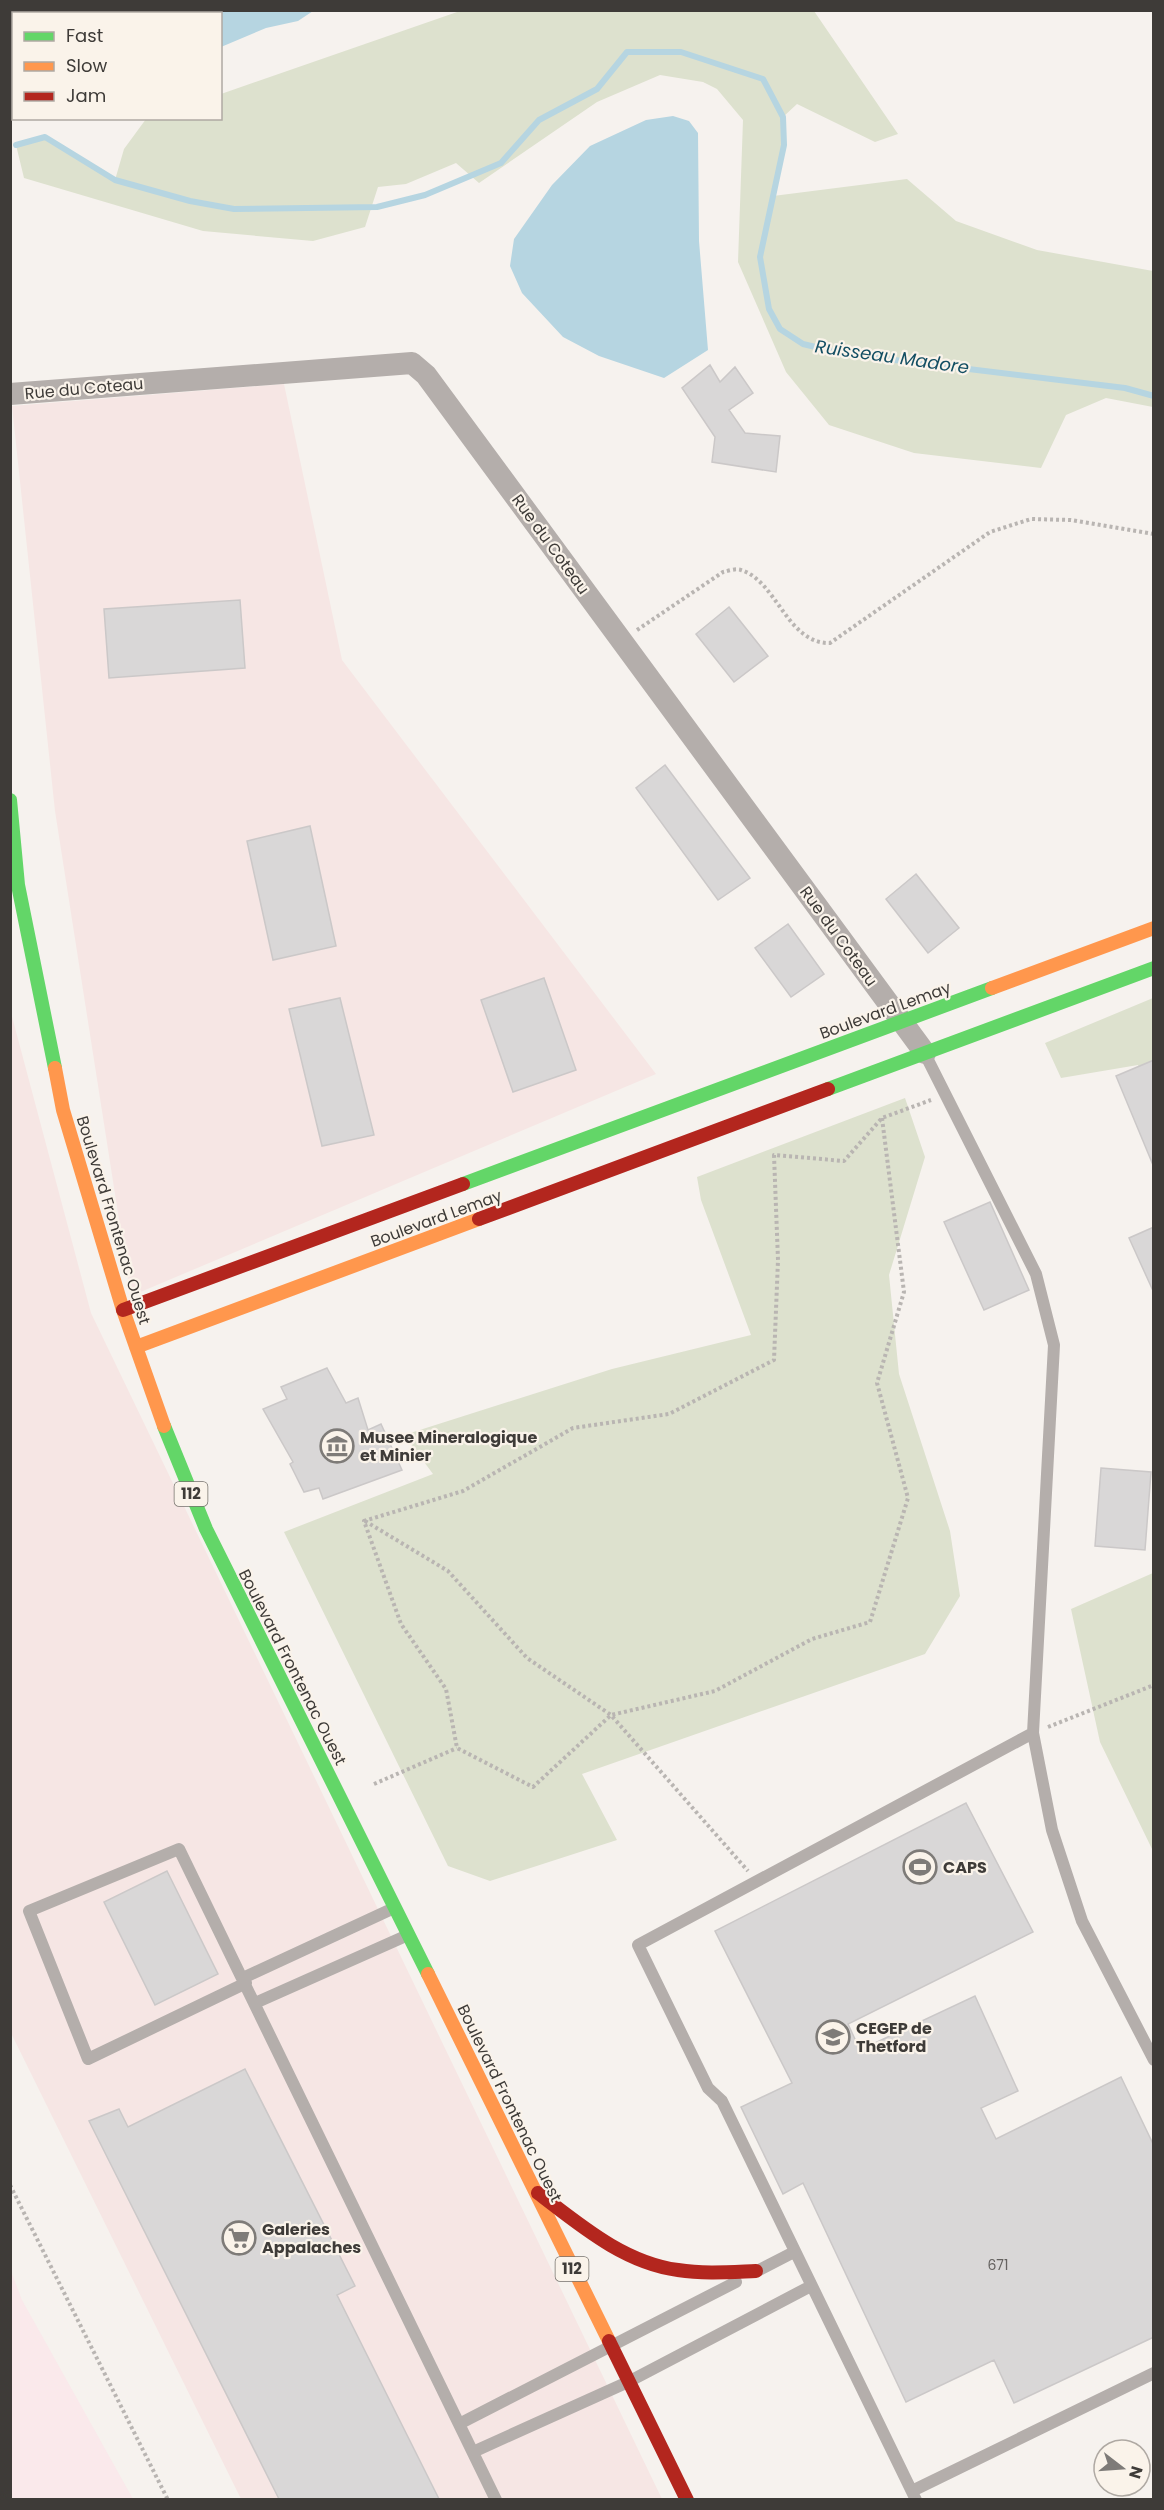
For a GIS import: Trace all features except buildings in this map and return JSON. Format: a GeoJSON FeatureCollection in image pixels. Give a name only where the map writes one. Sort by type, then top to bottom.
{"type":"FeatureCollection","features":[{"type":"Feature","properties":{"kind":"street","name":"Rue du Coteau"},"geometry":{"type":"LineString","coordinates":[[10,394],[412,363],[426,375],[925,1053]]}},
{"type":"Feature","properties":{"kind":"street","name":"Boulevard Frontenac Ouest"},"geometry":{"type":"LineString","coordinates":[[10,800],[18,885],[63,1110],[123,1310],[206,1529],[687,2499]]}},
{"type":"Feature","properties":{"kind":"street","name":"Boulevard Lemay"},"geometry":{"type":"LineString","coordinates":[[123,1310],[326,1245],[628,1123],[1154,928]]}},
{"type":"Feature","properties":{"kind":"street","name":"Boulevard Lemay"},"geometry":{"type":"LineString","coordinates":[[136,1347],[1154,968]]}},
{"type":"Feature","properties":{"kind":"street"},"geometry":{"type":"LineString","coordinates":[[628,1123],[645,1157]]}},
{"type":"Feature","properties":{"kind":"street"},"geometry":{"type":"LineString","coordinates":[[326,1245],[339,1271]]}},
{"type":"Feature","properties":{"kind":"street"},"geometry":{"type":"LineString","coordinates":[[534,2190],[597,2237],[652,2265],[693,2272],[756,2271]]}},
{"type":"Feature","properties":{"kind":"lane"},"geometry":{"type":"LineString","coordinates":[[925,1053],[1036,1274],[1054,1345],[1034,1733],[1052,1830],[1083,1921],[1154,2060]]}},
{"type":"Feature","properties":{"kind":"lane"},"geometry":{"type":"LineString","coordinates":[[1034,1733],[638,1945],[708,2088],[722,2101],[914,2495],[1154,2373]]}},
{"type":"Feature","properties":{"kind":"lane"},"geometry":{"type":"LineString","coordinates":[[395,1907],[245,1980],[88,2059],[29,1911],[179,1849],[245,1980],[496,2499]]}},
{"type":"Feature","properties":{"kind":"lane"},"geometry":{"type":"LineString","coordinates":[[255,2003],[409,1935]]}},
{"type":"Feature","properties":{"kind":"lane"},"geometry":{"type":"LineString","coordinates":[[459,2424],[611,2348],[794,2252]]}},
{"type":"Feature","properties":{"kind":"lane"},"geometry":{"type":"LineString","coordinates":[[473,2452],[628,2382],[811,2286]]}},
{"type":"Feature","properties":{"kind":"path"},"geometry":{"type":"LineString","coordinates":[[622,640],[723,572],[731,570],[739,569],[754,576],[803,634],[818,643],[830,643],[990,532],[1031,519],[1071,519],[1154,534]]}},
{"type":"Feature","properties":{"kind":"path"},"geometry":{"type":"LineString","coordinates":[[364,1521],[463,1491],[573,1428],[669,1414],[774,1360],[778,1260],[774,1155],[844,1161],[882,1118],[945,1094]]}},
{"type":"Feature","properties":{"kind":"path"},"geometry":{"type":"LineString","coordinates":[[457,1748],[533,1787],[611,1715],[716,1691],[812,1639],[870,1622],[908,1498],[877,1383],[904,1292],[882,1118]]}},
{"type":"Feature","properties":{"kind":"path"},"geometry":{"type":"LineString","coordinates":[[364,1521],[448,1572],[527,1658],[611,1715],[757,1881]]}},
{"type":"Feature","properties":{"kind":"path"},"geometry":{"type":"LineString","coordinates":[[364,1521],[401,1624],[446,1689],[457,1748]]}},
{"type":"Feature","properties":{"kind":"path"},"geometry":{"type":"LineString","coordinates":[[1034,1733],[1154,1685]]}},
{"type":"Feature","properties":{"kind":"path"},"geometry":{"type":"LineString","coordinates":[[374,1784],[457,1748]]}},
{"type":"Feature","properties":{"kind":"path"},"geometry":{"type":"LineString","coordinates":[[10,2185],[168,2499]]}},
{"type":"Feature","properties":{"kind":"shaded area"},"geometry":{"type":"Polygon","coordinates":[[[284,384],[342,660],[656,1074],[131,1296],[55,811],[12,406],[284,384]]]}},
{"type":"Feature","properties":{"kind":"shaded area"},"geometry":{"type":"Polygon","coordinates":[[[10,1009],[91,1313],[662,2499],[241,2499],[11,2033],[10,1009]]]}},
{"type":"Feature","properties":{"kind":"shaded area"},"geometry":{"type":"Polygon","coordinates":[[[11,2271],[22,2300],[133,2499],[11,2499],[11,2271]]]}},
{"type":"Feature","properties":{"kind":"green space"},"geometry":{"type":"Polygon","coordinates":[[[460,11],[814,11],[898,134],[875,142],[797,104],[783,117],[784,145],[773,196],[907,179],[956,221],[1037,250],[1153,271],[1153,407],[1106,398],[1066,415],[1041,468],[914,453],[829,425],[786,372],[738,262],[743,120],[717,89],[703,82],[660,75],[597,102],[479,183],[456,163],[406,184],[378,187],[365,227],[313,241],[203,231],[24,178],[16,145],[45,137],[115,180],[124,149],[145,120],[222,120],[222,94],[460,11]]]}},
{"type":"Feature","properties":{"kind":"green space"},"geometry":{"type":"Polygon","coordinates":[[[1153,998],[1153,1100],[1138,1065],[1061,1078],[1045,1043],[1153,998]]]}},
{"type":"Feature","properties":{"kind":"green space"},"geometry":{"type":"Polygon","coordinates":[[[905,1098],[925,1157],[889,1275],[899,1374],[950,1531],[960,1596],[925,1654],[582,1774],[617,1840],[490,1881],[448,1866],[284,1532],[433,1474],[404,1435],[612,1369],[751,1335],[701,1200],[697,1177],[905,1098]]]}},
{"type":"Feature","properties":{"kind":"green space"},"geometry":{"type":"Polygon","coordinates":[[[1153,1573],[1153,1851],[1100,1742],[1071,1609],[1153,1573]]]}},
{"type":"Feature","properties":{"kind":"water"},"geometry":{"type":"Polygon","coordinates":[[[313,11],[298,21],[266,28],[222,47],[222,12],[20,12],[313,11]]]}},
{"type":"Feature","properties":{"kind":"water"},"geometry":{"type":"Polygon","coordinates":[[[673,116],[689,121],[698,133],[699,241],[708,350],[664,378],[599,356],[563,337],[522,293],[510,266],[514,239],[552,185],[590,146],[646,120],[673,116]]]}},
{"type":"Feature","properties":{"kind":"waterway","name":"Ruisseau Madore"},"geometry":{"type":"LineString","coordinates":[[16,145],[45,137],[115,180],[190,201],[234,209],[377,207],[425,195],[501,163],[539,120],[597,89],[627,52],[681,52],[763,79],[783,117],[784,145],[760,257],[769,309],[780,329],[803,344],[845,354],[1125,388],[1154,396]]}},
{"type":"Feature","properties":{"kind":"traffic: fast"},"geometry":{"type":"LineString","coordinates":[[10,800],[18,885],[55,1068]]}},
{"type":"Feature","properties":{"kind":"traffic: fast"},"geometry":{"type":"LineString","coordinates":[[828,1089],[1154,968]]}},
{"type":"Feature","properties":{"kind":"traffic: fast"},"geometry":{"type":"LineString","coordinates":[[463,1184],[992,988]]}},
{"type":"Feature","properties":{"kind":"traffic: fast"},"geometry":{"type":"LineString","coordinates":[[164,1426],[206,1529],[428,1974]]}},
{"type":"Feature","properties":{"kind":"traffic: slow"},"geometry":{"type":"LineString","coordinates":[[992,988],[1154,928]]}},
{"type":"Feature","properties":{"kind":"traffic: slow"},"geometry":{"type":"LineString","coordinates":[[55,1068],[63,1110],[123,1310],[164,1426]]}},
{"type":"Feature","properties":{"kind":"traffic: slow"},"geometry":{"type":"LineString","coordinates":[[136,1347],[479,1219]]}},
{"type":"Feature","properties":{"kind":"traffic: slow"},"geometry":{"type":"LineString","coordinates":[[428,1974],[609,2341]]}},
{"type":"Feature","properties":{"kind":"traffic: jam"},"geometry":{"type":"LineString","coordinates":[[479,1219],[828,1089]]}},
{"type":"Feature","properties":{"kind":"traffic: jam"},"geometry":{"type":"LineString","coordinates":[[123,1310],[463,1184]]}},
{"type":"Feature","properties":{"kind":"traffic: jam"},"geometry":{"type":"LineString","coordinates":[[538,2193],[604,2241],[639,2260],[688,2271],[756,2271]]}},
{"type":"Feature","properties":{"kind":"traffic: jam"},"geometry":{"type":"LineString","coordinates":[[609,2341],[687,2500]]}},
{"type":"Feature","properties":{"kind":"place","name":"Musee Mineralogique et Minier"},"geometry":{"type":"Point","coordinates":[337,1446]}},
{"type":"Feature","properties":{"kind":"place","name":"CAPS"},"geometry":{"type":"Point","coordinates":[920,1867]}},
{"type":"Feature","properties":{"kind":"place","name":"CEGEP de Thetford"},"geometry":{"type":"Point","coordinates":[833,2037]}},
{"type":"Feature","properties":{"kind":"place","name":"Galeries Appalaches"},"geometry":{"type":"Point","coordinates":[239,2238]}}]}
